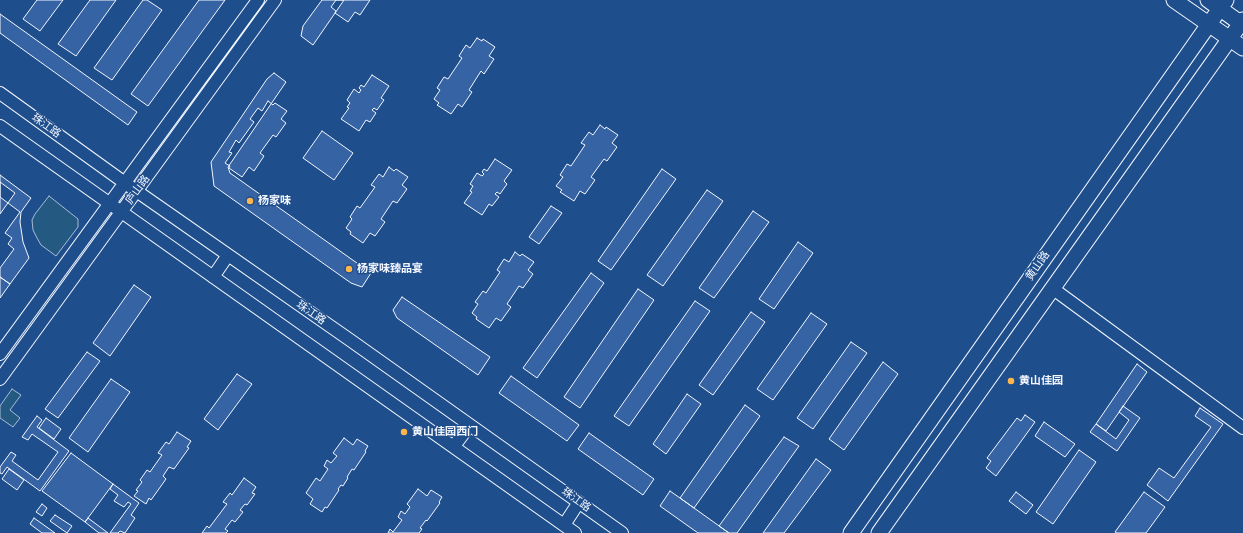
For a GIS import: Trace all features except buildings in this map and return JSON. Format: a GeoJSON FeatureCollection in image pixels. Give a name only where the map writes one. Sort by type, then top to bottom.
{"type":"FeatureCollection","features":[{"type":"Feature","properties":{"kind":"main road"},"geometry":{"type":"LineString","coordinates":[[1174,0],[1243,48]]}},
{"type":"Feature","properties":{"kind":"main road"},"geometry":{"type":"LineString","coordinates":[[878,533],[1242,22],[1218,3]]}},
{"type":"Feature","properties":{"kind":"main road","name":"黄山路"},"geometry":{"type":"LineString","coordinates":[[851,533],[1209,24],[1218,3]]}},
{"type":"Feature","properties":{"kind":"street","name":"庐山路"},"geometry":{"type":"LineString","coordinates":[[0,354],[258,0]]}},
{"type":"Feature","properties":{"kind":"street","name":"庐山路"},"geometry":{"type":"LineString","coordinates":[[0,379],[274,0]]}},
{"type":"Feature","properties":{"kind":"street","name":"珠江路"},"geometry":{"type":"LineString","coordinates":[[0,93],[124,183],[580,502],[622,533]]}},
{"type":"Feature","properties":{"kind":"street"},"geometry":{"type":"LineString","coordinates":[[0,126],[576,533]]}},
{"type":"Feature","properties":{"kind":"street"},"geometry":{"type":"LineString","coordinates":[[213,277],[228,255]]}},
{"type":"Feature","properties":{"kind":"street"},"geometry":{"type":"LineString","coordinates":[[1052,288],[1243,428]]}},
{"type":"Feature","properties":{"kind":"street"},"geometry":{"type":"LineString","coordinates":[[454,446],[470,425]]}},
{"type":"Feature","properties":{"kind":"street"},"geometry":{"type":"LineString","coordinates":[[564,525],[580,502]]}},
{"type":"Feature","properties":{"kind":"shaded area"},"geometry":{"type":"Polygon","coordinates":[[[49,196],[78,219],[78,227],[56,256],[41,245],[33,230],[32,220],[49,196]]]}},
{"type":"Feature","properties":{"kind":"shaded area"},"geometry":{"type":"Polygon","coordinates":[[[12,389],[21,395],[10,410],[20,418],[13,427],[0,418],[0,406],[12,389]]]}},
{"type":"Feature","properties":{"kind":"place","name":"杨家味"},"geometry":{"type":"Point","coordinates":[250,201]}},
{"type":"Feature","properties":{"kind":"place","name":"杨家味臻品宴"},"geometry":{"type":"Point","coordinates":[349,269]}},
{"type":"Feature","properties":{"kind":"place","name":"黄山佳园"},"geometry":{"type":"Point","coordinates":[1011,381]}},
{"type":"Feature","properties":{"kind":"place","name":"黄山佳园西门"},"geometry":{"type":"Point","coordinates":[404,432]}}]}
